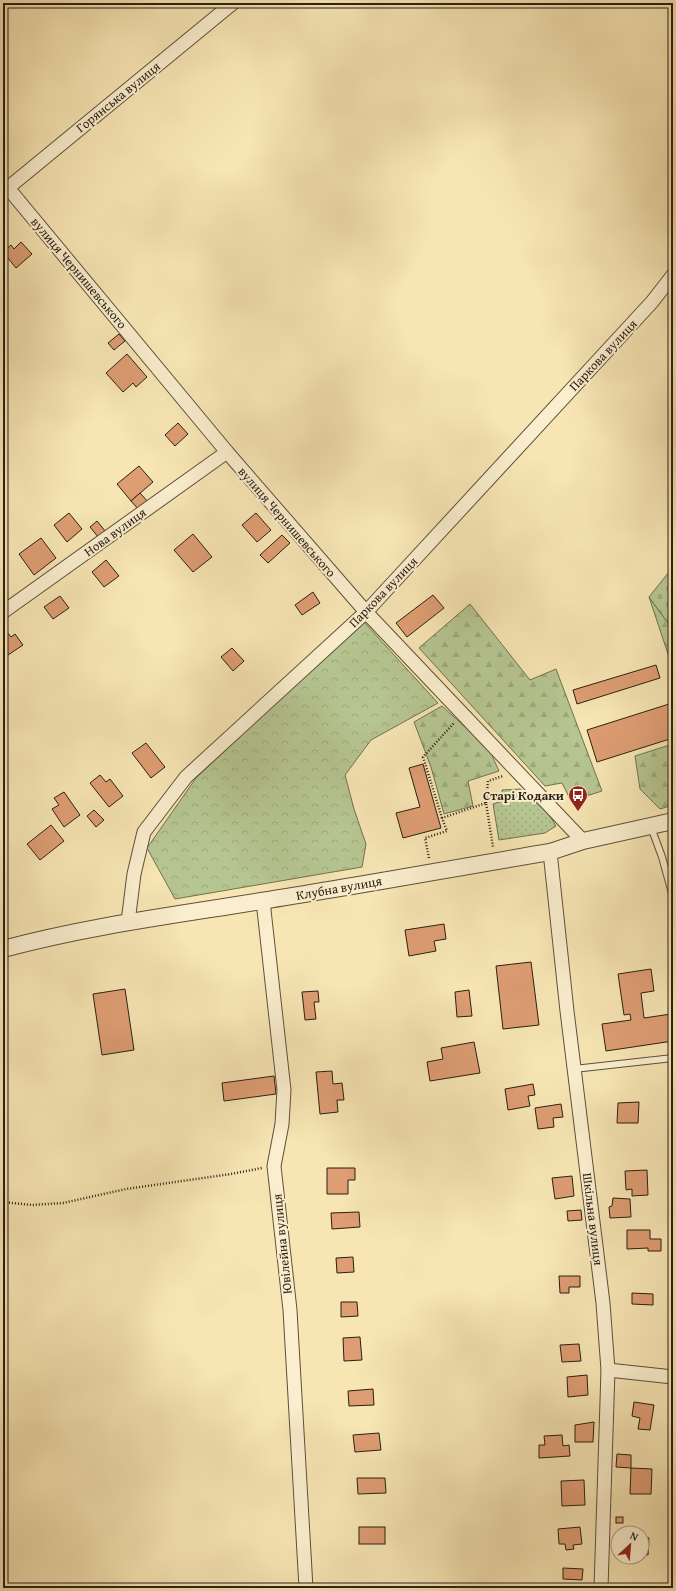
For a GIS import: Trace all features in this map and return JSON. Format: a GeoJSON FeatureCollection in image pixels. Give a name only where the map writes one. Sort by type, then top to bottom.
{"type":"FeatureCollection","features":[{"type":"Feature","properties":{"kind":"street","name":"Горянська вулиця"},"geometry":{"type":"LineString","coordinates":[[6,190],[233,3]]}},
{"type":"Feature","properties":{"kind":"street","name":"вулиця Чернишевського"},"geometry":{"type":"LineString","coordinates":[[6,190],[227,452],[366,612],[583,841]]}},
{"type":"Feature","properties":{"kind":"street","name":"Паркова вулиця"},"geometry":{"type":"LineString","coordinates":[[128,922],[134,874],[144,832],[186,776],[366,612],[652,302],[673,275]]}},
{"type":"Feature","properties":{"kind":"street","name":"Нова вулиця"},"geometry":{"type":"LineString","coordinates":[[3,612],[227,452]]}},
{"type":"Feature","properties":{"kind":"street","name":"Клубна вулиця"},"geometry":{"type":"LineString","coordinates":[[3,949],[39,939],[128,922],[262,901],[550,852],[583,841],[673,821]]}},
{"type":"Feature","properties":{"kind":"street","name":"Шкільна вулиця"},"geometry":{"type":"LineString","coordinates":[[550,852],[574,1068],[603,1303],[608,1370],[601,1588]]}},
{"type":"Feature","properties":{"kind":"street","name":"Ювілейна вулиця"},"geometry":{"type":"LineString","coordinates":[[262,901],[284,1090],[282,1124],[274,1166],[290,1310],[306,1588]]}},
{"type":"Feature","properties":{"kind":"street"},"geometry":{"type":"LineString","coordinates":[[608,1370],[673,1376]]}},
{"type":"Feature","properties":{"kind":"lane"},"geometry":{"type":"LineString","coordinates":[[651,826],[662,857],[673,897]]}},
{"type":"Feature","properties":{"kind":"lane"},"geometry":{"type":"LineString","coordinates":[[574,1068],[673,1058]]}},
{"type":"Feature","properties":{"kind":"path"},"geometry":{"type":"LineString","coordinates":[[432,872],[425,838],[447,831],[423,757],[462,714]]}},
{"type":"Feature","properties":{"kind":"path"},"geometry":{"type":"LineString","coordinates":[[495,861],[486,803],[488,781],[516,771]]}},
{"type":"Feature","properties":{"kind":"path"},"geometry":{"type":"LineString","coordinates":[[442,818],[486,803]]}},
{"type":"Feature","properties":{"kind":"path"},"geometry":{"type":"LineString","coordinates":[[3,1202],[32,1205],[63,1203],[126,1189],[231,1174],[274,1166]]}},
{"type":"Feature","properties":{"kind":"green space"},"geometry":{"type":"Polygon","coordinates":[[[673,567],[673,630],[649,597],[673,567]]]}},
{"type":"Feature","properties":{"kind":"green space"},"geometry":{"type":"Polygon","coordinates":[[[649,597],[673,630],[673,668],[671,663],[649,597]]]}},
{"type":"Feature","properties":{"kind":"green space"},"geometry":{"type":"Polygon","coordinates":[[[470,604],[530,680],[556,669],[602,791],[571,801],[562,783],[545,786],[419,648],[470,604]]]}},
{"type":"Feature","properties":{"kind":"green space"},"geometry":{"type":"Polygon","coordinates":[[[363,621],[438,703],[371,740],[345,775],[354,809],[366,844],[362,867],[175,899],[147,848],[196,778],[363,621]]]}},
{"type":"Feature","properties":{"kind":"green space"},"geometry":{"type":"Polygon","coordinates":[[[442,706],[489,749],[499,771],[468,781],[473,806],[444,814],[431,767],[414,722],[442,706]]]}},
{"type":"Feature","properties":{"kind":"green space"},"geometry":{"type":"Polygon","coordinates":[[[673,744],[673,805],[660,809],[640,789],[635,756],[673,744]]]}},
{"type":"Feature","properties":{"kind":"green space"},"geometry":{"type":"Polygon","coordinates":[[[520,789],[548,813],[556,826],[545,833],[499,840],[493,804],[503,801],[502,790],[520,789]]]}},
{"type":"Feature","properties":{"kind":"building"},"geometry":{"type":"Polygon","coordinates":[[[21,242],[32,254],[16,268],[3,252],[11,245],[14,249],[21,242]]]}},
{"type":"Feature","properties":{"kind":"building"},"geometry":{"type":"Polygon","coordinates":[[[119,334],[125,341],[114,350],[108,343],[119,334]]]}},
{"type":"Feature","properties":{"kind":"building"},"geometry":{"type":"Polygon","coordinates":[[[127,354],[147,377],[136,387],[133,383],[123,392],[106,373],[127,354]]]}},
{"type":"Feature","properties":{"kind":"building"},"geometry":{"type":"Polygon","coordinates":[[[178,423],[188,434],[175,446],[165,435],[178,423]]]}},
{"type":"Feature","properties":{"kind":"building"},"geometry":{"type":"Polygon","coordinates":[[[139,466],[153,482],[131,501],[117,484],[139,466]]]}},
{"type":"Feature","properties":{"kind":"building"},"geometry":{"type":"Polygon","coordinates":[[[140,493],[149,503],[139,510],[131,501],[140,493]]]}},
{"type":"Feature","properties":{"kind":"building"},"geometry":{"type":"Polygon","coordinates":[[[69,513],[82,529],[67,542],[54,525],[69,513]]]}},
{"type":"Feature","properties":{"kind":"building"},"geometry":{"type":"Polygon","coordinates":[[[256,513],[271,530],[257,542],[242,525],[256,513]]]}},
{"type":"Feature","properties":{"kind":"building"},"geometry":{"type":"Polygon","coordinates":[[[97,521],[106,532],[99,538],[90,527],[97,521]]]}},
{"type":"Feature","properties":{"kind":"building"},"geometry":{"type":"Polygon","coordinates":[[[193,534],[212,557],[193,572],[174,550],[193,534]]]}},
{"type":"Feature","properties":{"kind":"building"},"geometry":{"type":"Polygon","coordinates":[[[282,535],[290,543],[268,563],[260,555],[282,535]]]}},
{"type":"Feature","properties":{"kind":"building"},"geometry":{"type":"Polygon","coordinates":[[[41,538],[56,558],[34,575],[19,554],[41,538]]]}},
{"type":"Feature","properties":{"kind":"building"},"geometry":{"type":"Polygon","coordinates":[[[106,560],[119,576],[104,587],[92,572],[106,560]]]}},
{"type":"Feature","properties":{"kind":"building"},"geometry":{"type":"Polygon","coordinates":[[[313,592],[320,603],[302,615],[295,605],[313,592]]]}},
{"type":"Feature","properties":{"kind":"building"},"geometry":{"type":"Polygon","coordinates":[[[433,595],[444,608],[407,637],[396,623],[433,595]]]}},
{"type":"Feature","properties":{"kind":"building"},"geometry":{"type":"Polygon","coordinates":[[[60,596],[69,608],[53,619],[44,607],[60,596]]]}},
{"type":"Feature","properties":{"kind":"building"},"geometry":{"type":"Polygon","coordinates":[[[7,632],[11,637],[15,634],[23,645],[5,657],[3,654],[3,635],[7,632]]]}},
{"type":"Feature","properties":{"kind":"building"},"geometry":{"type":"Polygon","coordinates":[[[232,648],[244,661],[233,671],[221,657],[232,648]]]}},
{"type":"Feature","properties":{"kind":"building"},"geometry":{"type":"Polygon","coordinates":[[[656,665],[660,678],[577,704],[573,690],[656,665]]]}},
{"type":"Feature","properties":{"kind":"building"},"geometry":{"type":"Polygon","coordinates":[[[669,704],[673,718],[673,738],[597,762],[587,730],[669,704]]]}},
{"type":"Feature","properties":{"kind":"building"},"geometry":{"type":"Polygon","coordinates":[[[146,743],[165,767],[151,778],[132,753],[146,743]]]}},
{"type":"Feature","properties":{"kind":"building"},"geometry":{"type":"Polygon","coordinates":[[[423,764],[441,828],[403,838],[396,813],[420,807],[409,768],[423,764]]]}},
{"type":"Feature","properties":{"kind":"building"},"geometry":{"type":"Polygon","coordinates":[[[100,775],[106,782],[110,779],[123,796],[109,807],[90,783],[100,775]]]}},
{"type":"Feature","properties":{"kind":"building"},"geometry":{"type":"Polygon","coordinates":[[[64,792],[80,815],[64,827],[52,809],[59,805],[54,798],[64,792]]]}},
{"type":"Feature","properties":{"kind":"building"},"geometry":{"type":"Polygon","coordinates":[[[94,810],[104,820],[96,827],[87,816],[94,810]]]}},
{"type":"Feature","properties":{"kind":"building"},"geometry":{"type":"Polygon","coordinates":[[[51,825],[64,841],[40,860],[27,844],[51,825]]]}},
{"type":"Feature","properties":{"kind":"building"},"geometry":{"type":"Polygon","coordinates":[[[444,924],[446,939],[434,941],[436,951],[409,956],[405,930],[444,924]]]}},
{"type":"Feature","properties":{"kind":"building"},"geometry":{"type":"Polygon","coordinates":[[[531,962],[539,1025],[503,1029],[496,966],[531,962]]]}},
{"type":"Feature","properties":{"kind":"building"},"geometry":{"type":"Polygon","coordinates":[[[651,969],[654,991],[641,993],[644,1018],[671,1014],[673,1041],[606,1051],[602,1024],[631,1020],[630,1014],[624,1015],[618,974],[651,969]]]}},
{"type":"Feature","properties":{"kind":"building"},"geometry":{"type":"Polygon","coordinates":[[[125,989],[134,1050],[102,1055],[93,994],[125,989]]]}},
{"type":"Feature","properties":{"kind":"building"},"geometry":{"type":"Polygon","coordinates":[[[469,990],[472,1016],[457,1017],[455,992],[469,990]]]}},
{"type":"Feature","properties":{"kind":"building"},"geometry":{"type":"Polygon","coordinates":[[[318,991],[319,1002],[314,1002],[316,1019],[305,1020],[302,992],[318,991]]]}},
{"type":"Feature","properties":{"kind":"building"},"geometry":{"type":"Polygon","coordinates":[[[474,1042],[480,1073],[430,1081],[427,1062],[443,1059],[441,1048],[474,1042]]]}},
{"type":"Feature","properties":{"kind":"building"},"geometry":{"type":"Polygon","coordinates":[[[332,1071],[333,1084],[342,1083],[344,1100],[337,1100],[338,1112],[320,1114],[316,1072],[332,1071]]]}},
{"type":"Feature","properties":{"kind":"building"},"geometry":{"type":"Polygon","coordinates":[[[274,1076],[276,1094],[224,1101],[222,1083],[274,1076]]]}},
{"type":"Feature","properties":{"kind":"building"},"geometry":{"type":"Polygon","coordinates":[[[533,1084],[535,1095],[528,1096],[530,1106],[508,1110],[505,1089],[533,1084]]]}},
{"type":"Feature","properties":{"kind":"building"},"geometry":{"type":"Polygon","coordinates":[[[639,1102],[638,1123],[617,1123],[618,1103],[639,1102]]]}},
{"type":"Feature","properties":{"kind":"building"},"geometry":{"type":"Polygon","coordinates":[[[561,1104],[563,1117],[553,1118],[554,1127],[538,1129],[535,1108],[561,1104]]]}},
{"type":"Feature","properties":{"kind":"building"},"geometry":{"type":"Polygon","coordinates":[[[327,1168],[355,1168],[355,1180],[348,1180],[348,1194],[327,1194],[327,1168]]]}},
{"type":"Feature","properties":{"kind":"building"},"geometry":{"type":"Polygon","coordinates":[[[647,1170],[648,1195],[632,1196],[632,1189],[626,1190],[625,1171],[647,1170]]]}},
{"type":"Feature","properties":{"kind":"building"},"geometry":{"type":"Polygon","coordinates":[[[572,1176],[574,1196],[555,1199],[552,1178],[572,1176]]]}},
{"type":"Feature","properties":{"kind":"building"},"geometry":{"type":"Polygon","coordinates":[[[613,1198],[630,1199],[631,1217],[610,1218],[609,1207],[612,1206],[613,1198]]]}},
{"type":"Feature","properties":{"kind":"building"},"geometry":{"type":"Polygon","coordinates":[[[581,1210],[582,1220],[568,1221],[567,1211],[581,1210]]]}},
{"type":"Feature","properties":{"kind":"building"},"geometry":{"type":"Polygon","coordinates":[[[359,1212],[360,1227],[332,1229],[331,1213],[359,1212]]]}},
{"type":"Feature","properties":{"kind":"building"},"geometry":{"type":"Polygon","coordinates":[[[627,1230],[650,1230],[650,1239],[661,1239],[661,1251],[648,1251],[648,1248],[627,1249],[627,1230]]]}},
{"type":"Feature","properties":{"kind":"building"},"geometry":{"type":"Polygon","coordinates":[[[353,1257],[354,1272],[337,1273],[336,1258],[353,1257]]]}},
{"type":"Feature","properties":{"kind":"building"},"geometry":{"type":"Polygon","coordinates":[[[559,1276],[580,1276],[580,1287],[569,1287],[569,1293],[560,1293],[559,1276]]]}},
{"type":"Feature","properties":{"kind":"building"},"geometry":{"type":"Polygon","coordinates":[[[632,1293],[653,1294],[653,1305],[632,1304],[632,1293]]]}},
{"type":"Feature","properties":{"kind":"building"},"geometry":{"type":"Polygon","coordinates":[[[341,1302],[357,1302],[358,1316],[341,1317],[341,1302]]]}},
{"type":"Feature","properties":{"kind":"building"},"geometry":{"type":"Polygon","coordinates":[[[360,1337],[362,1360],[344,1361],[343,1338],[360,1337]]]}},
{"type":"Feature","properties":{"kind":"building"},"geometry":{"type":"Polygon","coordinates":[[[579,1344],[581,1361],[562,1362],[560,1345],[579,1344]]]}},
{"type":"Feature","properties":{"kind":"building"},"geometry":{"type":"Polygon","coordinates":[[[587,1375],[588,1395],[568,1397],[567,1377],[587,1375]]]}},
{"type":"Feature","properties":{"kind":"building"},"geometry":{"type":"Polygon","coordinates":[[[373,1389],[374,1405],[349,1406],[348,1391],[373,1389]]]}},
{"type":"Feature","properties":{"kind":"building"},"geometry":{"type":"Polygon","coordinates":[[[634,1402],[654,1405],[650,1430],[638,1429],[640,1418],[632,1416],[634,1402]]]}},
{"type":"Feature","properties":{"kind":"building"},"geometry":{"type":"Polygon","coordinates":[[[594,1422],[593,1442],[575,1442],[575,1425],[594,1422]]]}},
{"type":"Feature","properties":{"kind":"building"},"geometry":{"type":"Polygon","coordinates":[[[379,1433],[381,1450],[355,1452],[353,1435],[379,1433]]]}},
{"type":"Feature","properties":{"kind":"building"},"geometry":{"type":"Polygon","coordinates":[[[562,1435],[563,1446],[569,1445],[570,1456],[539,1458],[539,1445],[545,1445],[544,1436],[562,1435]]]}},
{"type":"Feature","properties":{"kind":"building"},"geometry":{"type":"Polygon","coordinates":[[[617,1454],[631,1455],[631,1468],[616,1467],[617,1454]]]}},
{"type":"Feature","properties":{"kind":"building"},"geometry":{"type":"Polygon","coordinates":[[[631,1468],[652,1469],[651,1494],[630,1494],[631,1468]]]}},
{"type":"Feature","properties":{"kind":"building"},"geometry":{"type":"Polygon","coordinates":[[[357,1478],[385,1478],[386,1493],[358,1494],[357,1478]]]}},
{"type":"Feature","properties":{"kind":"building"},"geometry":{"type":"Polygon","coordinates":[[[584,1480],[585,1505],[562,1506],[561,1481],[584,1480]]]}},
{"type":"Feature","properties":{"kind":"building"},"geometry":{"type":"Polygon","coordinates":[[[616,1517],[623,1517],[623,1523],[616,1523],[616,1517]]]}},
{"type":"Feature","properties":{"kind":"building"},"geometry":{"type":"Polygon","coordinates":[[[359,1527],[385,1527],[385,1544],[359,1544],[359,1527]]]}},
{"type":"Feature","properties":{"kind":"building"},"geometry":{"type":"Polygon","coordinates":[[[580,1527],[582,1544],[573,1545],[574,1549],[566,1550],[565,1544],[559,1544],[558,1529],[580,1527]]]}},
{"type":"Feature","properties":{"kind":"building"},"geometry":{"type":"Polygon","coordinates":[[[563,1568],[583,1569],[582,1580],[563,1579],[563,1568]]]}},
{"type":"Feature","properties":{"kind":"building"},"geometry":{"type":"Polygon","coordinates":[[[360,1584],[389,1584],[389,1588],[361,1588],[360,1584]]]}},
{"type":"Feature","properties":{"kind":"place","name":"Старі Кодаки"},"geometry":{"type":"Point","coordinates":[578,812]}}]}
